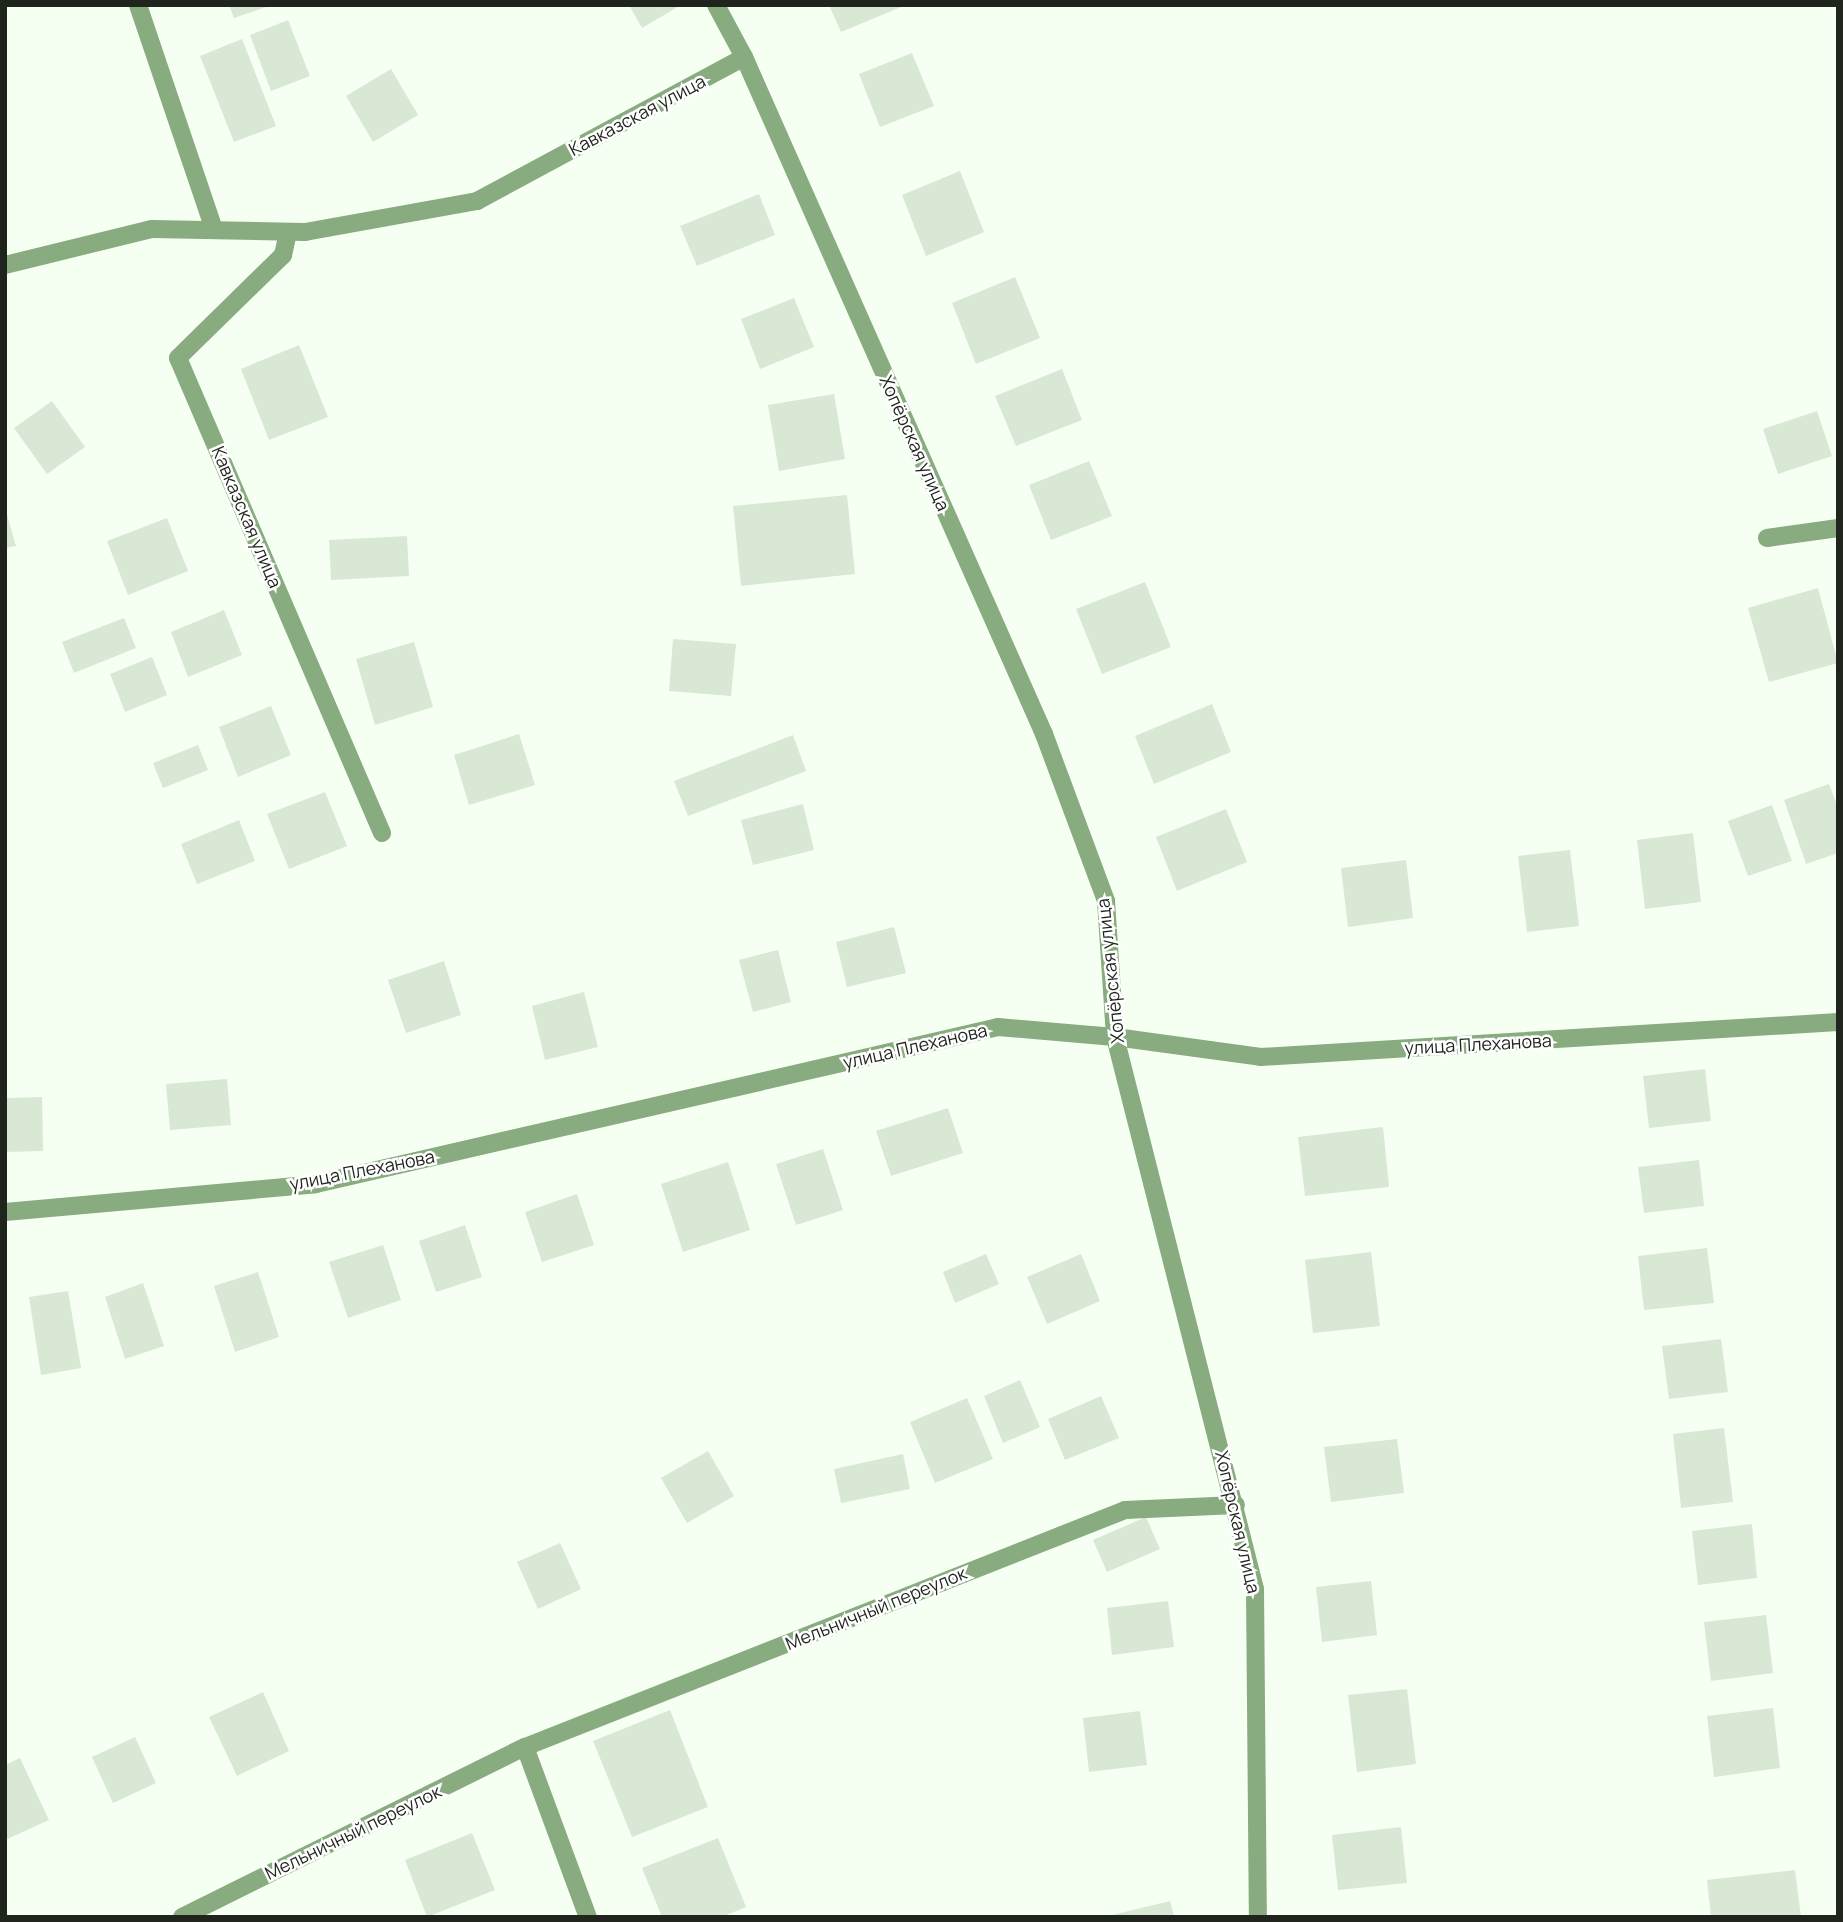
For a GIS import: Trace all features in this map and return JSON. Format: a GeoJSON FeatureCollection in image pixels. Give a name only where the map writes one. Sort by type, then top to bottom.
{"type":"FeatureCollection","features":[{"type":"Feature","properties":{"kind":"street"},"geometry":{"type":"LineString","coordinates":[[138,5],[214,230]]}},
{"type":"Feature","properties":{"kind":"street","name":"Хопёрская улица"},"geometry":{"type":"LineString","coordinates":[[716,5],[744,57],[1044,734],[1106,901],[1115,1037],[1236,1505],[1255,1589],[1258,1917]]}},
{"type":"Feature","properties":{"kind":"street","name":"Кавказская улица"},"geometry":{"type":"LineString","coordinates":[[5,265],[152,229],[288,232],[477,201],[744,57]]}},
{"type":"Feature","properties":{"kind":"street","name":"Кавказская улица"},"geometry":{"type":"LineString","coordinates":[[288,232],[283,255],[178,358],[382,833]]}},
{"type":"Feature","properties":{"kind":"street"},"geometry":{"type":"LineString","coordinates":[[1767,538],[1838,528]]}},
{"type":"Feature","properties":{"kind":"street","name":"улица Плеханова"},"geometry":{"type":"LineString","coordinates":[[5,1212],[316,1184],[998,1027],[1115,1037],[1261,1057],[1838,1022]]}},
{"type":"Feature","properties":{"kind":"street","name":"Мельничный переулок"},"geometry":{"type":"LineString","coordinates":[[182,1917],[525,1747],[1125,1510],[1236,1505]]}},
{"type":"Feature","properties":{"kind":"street"},"geometry":{"type":"LineString","coordinates":[[525,1747],[588,1917]]}},
{"type":"Feature","properties":{"kind":"building"},"geometry":{"type":"Polygon","coordinates":[[[229,5],[269,5],[269,6],[234,18],[229,5]]]}},
{"type":"Feature","properties":{"kind":"building"},"geometry":{"type":"Polygon","coordinates":[[[629,5],[681,5],[642,28],[629,5]]]}},
{"type":"Feature","properties":{"kind":"building"},"geometry":{"type":"Polygon","coordinates":[[[829,5],[906,5],[841,32],[829,5]]]}},
{"type":"Feature","properties":{"kind":"building"},"geometry":{"type":"Polygon","coordinates":[[[288,20],[310,76],[271,91],[250,35],[288,20]]]}},
{"type":"Feature","properties":{"kind":"building"},"geometry":{"type":"Polygon","coordinates":[[[242,39],[276,126],[234,142],[200,56],[242,39]]]}},
{"type":"Feature","properties":{"kind":"building"},"geometry":{"type":"Polygon","coordinates":[[[912,53],[934,106],[880,127],[859,74],[912,53]]]}},
{"type":"Feature","properties":{"kind":"building"},"geometry":{"type":"Polygon","coordinates":[[[391,69],[418,115],[373,142],[346,96],[391,69]]]}},
{"type":"Feature","properties":{"kind":"building"},"geometry":{"type":"Polygon","coordinates":[[[960,171],[984,232],[926,256],[902,195],[960,171]]]}},
{"type":"Feature","properties":{"kind":"building"},"geometry":{"type":"Polygon","coordinates":[[[759,194],[775,235],[697,266],[680,226],[759,194]]]}},
{"type":"Feature","properties":{"kind":"building"},"geometry":{"type":"Polygon","coordinates":[[[1015,277],[1040,338],[976,364],[952,303],[1015,277]]]}},
{"type":"Feature","properties":{"kind":"building"},"geometry":{"type":"Polygon","coordinates":[[[794,298],[814,347],[760,369],[741,319],[794,298]]]}},
{"type":"Feature","properties":{"kind":"building"},"geometry":{"type":"Polygon","coordinates":[[[299,345],[328,417],[269,440],[241,369],[299,345]]]}},
{"type":"Feature","properties":{"kind":"building"},"geometry":{"type":"Polygon","coordinates":[[[1062,369],[1082,420],[1016,446],[995,396],[1062,369]]]}},
{"type":"Feature","properties":{"kind":"building"},"geometry":{"type":"Polygon","coordinates":[[[834,394],[845,459],[779,471],[768,405],[834,394]]]}},
{"type":"Feature","properties":{"kind":"building"},"geometry":{"type":"Polygon","coordinates":[[[52,401],[85,447],[47,474],[14,428],[52,401]]]}},
{"type":"Feature","properties":{"kind":"building"},"geometry":{"type":"Polygon","coordinates":[[[1817,411],[1832,456],[1778,474],[1763,429],[1817,411]]]}},
{"type":"Feature","properties":{"kind":"building"},"geometry":{"type":"Polygon","coordinates":[[[1089,461],[1112,516],[1051,540],[1029,485],[1089,461]]]}},
{"type":"Feature","properties":{"kind":"building"},"geometry":{"type":"Polygon","coordinates":[[[847,495],[855,574],[741,586],[733,506],[847,495]]]}},
{"type":"Feature","properties":{"kind":"building"},"geometry":{"type":"Polygon","coordinates":[[[5,508],[16,546],[5,548],[5,508]]]}},
{"type":"Feature","properties":{"kind":"building"},"geometry":{"type":"Polygon","coordinates":[[[167,518],[188,571],[128,595],[107,541],[167,518]]]}},
{"type":"Feature","properties":{"kind":"building"},"geometry":{"type":"Polygon","coordinates":[[[407,536],[409,576],[331,580],[329,540],[407,536]]]}},
{"type":"Feature","properties":{"kind":"building"},"geometry":{"type":"Polygon","coordinates":[[[1145,582],[1171,647],[1102,674],[1076,609],[1145,582]]]}},
{"type":"Feature","properties":{"kind":"building"},"geometry":{"type":"Polygon","coordinates":[[[1818,588],[1838,663],[1769,682],[1748,608],[1818,588]]]}},
{"type":"Feature","properties":{"kind":"building"},"geometry":{"type":"Polygon","coordinates":[[[224,610],[242,655],[188,677],[171,632],[224,610]]]}},
{"type":"Feature","properties":{"kind":"building"},"geometry":{"type":"Polygon","coordinates":[[[124,618],[136,648],[74,673],[62,642],[124,618]]]}},
{"type":"Feature","properties":{"kind":"building"},"geometry":{"type":"Polygon","coordinates":[[[673,639],[736,644],[731,696],[669,691],[673,639]]]}},
{"type":"Feature","properties":{"kind":"building"},"geometry":{"type":"Polygon","coordinates":[[[414,642],[433,707],[375,725],[356,659],[414,642]]]}},
{"type":"Feature","properties":{"kind":"building"},"geometry":{"type":"Polygon","coordinates":[[[152,657],[167,695],[125,712],[110,674],[152,657]]]}},
{"type":"Feature","properties":{"kind":"building"},"geometry":{"type":"Polygon","coordinates":[[[1212,704],[1231,752],[1154,784],[1135,736],[1212,704]]]}},
{"type":"Feature","properties":{"kind":"building"},"geometry":{"type":"Polygon","coordinates":[[[271,706],[291,755],[238,777],[219,727],[271,706]]]}},
{"type":"Feature","properties":{"kind":"building"},"geometry":{"type":"Polygon","coordinates":[[[519,734],[535,785],[469,805],[454,755],[519,734]]]}},
{"type":"Feature","properties":{"kind":"building"},"geometry":{"type":"Polygon","coordinates":[[[793,735],[806,771],[688,816],[674,781],[793,735]]]}},
{"type":"Feature","properties":{"kind":"building"},"geometry":{"type":"Polygon","coordinates":[[[198,745],[208,770],[163,788],[153,763],[198,745]]]}},
{"type":"Feature","properties":{"kind":"building"},"geometry":{"type":"Polygon","coordinates":[[[1829,784],[1838,808],[1838,853],[1806,864],[1784,800],[1829,784]]]}},
{"type":"Feature","properties":{"kind":"building"},"geometry":{"type":"Polygon","coordinates":[[[325,792],[347,846],[289,869],[267,814],[325,792]]]}},
{"type":"Feature","properties":{"kind":"building"},"geometry":{"type":"Polygon","coordinates":[[[803,804],[814,850],[753,865],[741,820],[803,804]]]}},
{"type":"Feature","properties":{"kind":"building"},"geometry":{"type":"Polygon","coordinates":[[[1772,805],[1792,861],[1748,876],[1728,821],[1772,805]]]}},
{"type":"Feature","properties":{"kind":"building"},"geometry":{"type":"Polygon","coordinates":[[[1226,809],[1247,862],[1177,891],[1156,837],[1226,809]]]}},
{"type":"Feature","properties":{"kind":"building"},"geometry":{"type":"Polygon","coordinates":[[[239,820],[255,861],[197,884],[181,844],[239,820]]]}},
{"type":"Feature","properties":{"kind":"building"},"geometry":{"type":"Polygon","coordinates":[[[1693,833],[1701,902],[1645,909],[1637,840],[1693,833]]]}},
{"type":"Feature","properties":{"kind":"building"},"geometry":{"type":"Polygon","coordinates":[[[1570,850],[1579,926],[1527,932],[1518,856],[1570,850]]]}},
{"type":"Feature","properties":{"kind":"building"},"geometry":{"type":"Polygon","coordinates":[[[1406,860],[1413,918],[1348,927],[1341,868],[1406,860]]]}},
{"type":"Feature","properties":{"kind":"building"},"geometry":{"type":"Polygon","coordinates":[[[894,927],[906,973],[847,987],[836,942],[894,927]]]}},
{"type":"Feature","properties":{"kind":"building"},"geometry":{"type":"Polygon","coordinates":[[[778,950],[791,1002],[753,1012],[739,960],[778,950]]]}},
{"type":"Feature","properties":{"kind":"building"},"geometry":{"type":"Polygon","coordinates":[[[444,961],[461,1015],[406,1033],[388,980],[444,961]]]}},
{"type":"Feature","properties":{"kind":"building"},"geometry":{"type":"Polygon","coordinates":[[[584,992],[598,1047],[545,1060],[532,1006],[584,992]]]}},
{"type":"Feature","properties":{"kind":"building"},"geometry":{"type":"Polygon","coordinates":[[[1705,1069],[1711,1121],[1649,1128],[1643,1076],[1705,1069]]]}},
{"type":"Feature","properties":{"kind":"building"},"geometry":{"type":"Polygon","coordinates":[[[227,1079],[231,1125],[170,1130],[166,1084],[227,1079]]]}},
{"type":"Feature","properties":{"kind":"building"},"geometry":{"type":"Polygon","coordinates":[[[42,1097],[43,1151],[5,1152],[5,1098],[42,1097]]]}},
{"type":"Feature","properties":{"kind":"building"},"geometry":{"type":"Polygon","coordinates":[[[948,1108],[963,1153],[891,1176],[876,1131],[948,1108]]]}},
{"type":"Feature","properties":{"kind":"building"},"geometry":{"type":"Polygon","coordinates":[[[1383,1127],[1389,1187],[1305,1196],[1298,1137],[1383,1127]]]}},
{"type":"Feature","properties":{"kind":"building"},"geometry":{"type":"Polygon","coordinates":[[[823,1149],[843,1210],[796,1225],[776,1164],[823,1149]]]}},
{"type":"Feature","properties":{"kind":"building"},"geometry":{"type":"Polygon","coordinates":[[[1699,1160],[1704,1206],[1644,1213],[1638,1167],[1699,1160]]]}},
{"type":"Feature","properties":{"kind":"building"},"geometry":{"type":"Polygon","coordinates":[[[728,1162],[750,1230],[683,1252],[661,1184],[728,1162]]]}},
{"type":"Feature","properties":{"kind":"building"},"geometry":{"type":"Polygon","coordinates":[[[577,1194],[594,1245],[542,1262],[525,1212],[577,1194]]]}},
{"type":"Feature","properties":{"kind":"building"},"geometry":{"type":"Polygon","coordinates":[[[465,1225],[482,1277],[436,1292],[419,1241],[465,1225]]]}},
{"type":"Feature","properties":{"kind":"building"},"geometry":{"type":"Polygon","coordinates":[[[383,1245],[401,1300],[348,1318],[329,1262],[383,1245]]]}},
{"type":"Feature","properties":{"kind":"building"},"geometry":{"type":"Polygon","coordinates":[[[1707,1248],[1714,1303],[1644,1310],[1638,1256],[1707,1248]]]}},
{"type":"Feature","properties":{"kind":"building"},"geometry":{"type":"Polygon","coordinates":[[[1371,1252],[1380,1326],[1313,1333],[1305,1260],[1371,1252]]]}},
{"type":"Feature","properties":{"kind":"building"},"geometry":{"type":"Polygon","coordinates":[[[986,1254],[999,1284],[955,1303],[943,1272],[986,1254]]]}},
{"type":"Feature","properties":{"kind":"building"},"geometry":{"type":"Polygon","coordinates":[[[1081,1254],[1100,1301],[1047,1324],[1027,1277],[1081,1254]]]}},
{"type":"Feature","properties":{"kind":"building"},"geometry":{"type":"Polygon","coordinates":[[[258,1272],[279,1337],[235,1352],[214,1286],[258,1272]]]}},
{"type":"Feature","properties":{"kind":"building"},"geometry":{"type":"Polygon","coordinates":[[[143,1283],[164,1346],[125,1359],[105,1297],[143,1283]]]}},
{"type":"Feature","properties":{"kind":"building"},"geometry":{"type":"Polygon","coordinates":[[[68,1291],[81,1368],[41,1375],[29,1297],[68,1291]]]}},
{"type":"Feature","properties":{"kind":"building"},"geometry":{"type":"Polygon","coordinates":[[[1721,1339],[1728,1392],[1669,1399],[1662,1346],[1721,1339]]]}},
{"type":"Feature","properties":{"kind":"building"},"geometry":{"type":"Polygon","coordinates":[[[1020,1380],[1040,1427],[1003,1443],[984,1396],[1020,1380]]]}},
{"type":"Feature","properties":{"kind":"building"},"geometry":{"type":"Polygon","coordinates":[[[1101,1396],[1119,1438],[1065,1460],[1048,1419],[1101,1396]]]}},
{"type":"Feature","properties":{"kind":"building"},"geometry":{"type":"Polygon","coordinates":[[[967,1398],[993,1459],[935,1483],[910,1422],[967,1398]]]}},
{"type":"Feature","properties":{"kind":"building"},"geometry":{"type":"Polygon","coordinates":[[[1724,1428],[1733,1502],[1681,1508],[1673,1434],[1724,1428]]]}},
{"type":"Feature","properties":{"kind":"building"},"geometry":{"type":"Polygon","coordinates":[[[1397,1439],[1404,1493],[1331,1502],[1324,1447],[1397,1439]]]}},
{"type":"Feature","properties":{"kind":"building"},"geometry":{"type":"Polygon","coordinates":[[[708,1451],[734,1496],[687,1523],[661,1478],[708,1451]]]}},
{"type":"Feature","properties":{"kind":"building"},"geometry":{"type":"Polygon","coordinates":[[[903,1454],[910,1489],[841,1503],[834,1469],[903,1454]]]}},
{"type":"Feature","properties":{"kind":"building"},"geometry":{"type":"Polygon","coordinates":[[[1146,1517],[1160,1549],[1107,1572],[1093,1540],[1146,1517]]]}},
{"type":"Feature","properties":{"kind":"building"},"geometry":{"type":"Polygon","coordinates":[[[1752,1524],[1757,1578],[1698,1585],[1692,1531],[1752,1524]]]}},
{"type":"Feature","properties":{"kind":"building"},"geometry":{"type":"Polygon","coordinates":[[[560,1543],[581,1589],[538,1609],[517,1562],[560,1543]]]}},
{"type":"Feature","properties":{"kind":"building"},"geometry":{"type":"Polygon","coordinates":[[[1371,1581],[1377,1635],[1322,1642],[1316,1587],[1371,1581]]]}},
{"type":"Feature","properties":{"kind":"building"},"geometry":{"type":"Polygon","coordinates":[[[1168,1601],[1174,1647],[1112,1655],[1107,1608],[1168,1601]]]}},
{"type":"Feature","properties":{"kind":"building"},"geometry":{"type":"Polygon","coordinates":[[[1766,1615],[1773,1673],[1711,1681],[1704,1622],[1766,1615]]]}},
{"type":"Feature","properties":{"kind":"building"},"geometry":{"type":"Polygon","coordinates":[[[1407,1689],[1416,1764],[1357,1772],[1348,1695],[1407,1689]]]}},
{"type":"Feature","properties":{"kind":"building"},"geometry":{"type":"Polygon","coordinates":[[[263,1692],[289,1751],[237,1776],[209,1717],[263,1692]]]}},
{"type":"Feature","properties":{"kind":"building"},"geometry":{"type":"Polygon","coordinates":[[[1773,1708],[1780,1768],[1714,1777],[1707,1716],[1773,1708]]]}},
{"type":"Feature","properties":{"kind":"building"},"geometry":{"type":"Polygon","coordinates":[[[670,1710],[708,1807],[632,1837],[593,1741],[670,1710]]]}},
{"type":"Feature","properties":{"kind":"building"},"geometry":{"type":"Polygon","coordinates":[[[1140,1711],[1147,1765],[1089,1772],[1083,1718],[1140,1711]]]}},
{"type":"Feature","properties":{"kind":"building"},"geometry":{"type":"Polygon","coordinates":[[[135,1737],[156,1783],[113,1803],[92,1757],[135,1737]]]}},
{"type":"Feature","properties":{"kind":"building"},"geometry":{"type":"Polygon","coordinates":[[[20,1758],[49,1820],[5,1840],[5,1765],[20,1758]]]}},
{"type":"Feature","properties":{"kind":"building"},"geometry":{"type":"Polygon","coordinates":[[[1401,1827],[1407,1883],[1338,1890],[1332,1835],[1401,1827]]]}},
{"type":"Feature","properties":{"kind":"building"},"geometry":{"type":"Polygon","coordinates":[[[472,1833],[495,1890],[427,1917],[405,1860],[472,1833]]]}},
{"type":"Feature","properties":{"kind":"building"},"geometry":{"type":"Polygon","coordinates":[[[718,1838],[746,1907],[722,1917],[662,1917],[642,1868],[718,1838]]]}},
{"type":"Feature","properties":{"kind":"building"},"geometry":{"type":"Polygon","coordinates":[[[1795,1870],[1801,1917],[1711,1917],[1707,1880],[1795,1870]]]}},
{"type":"Feature","properties":{"kind":"building"},"geometry":{"type":"Polygon","coordinates":[[[1170,1901],[1174,1917],[1108,1917],[1108,1916],[1170,1901]]]}}]}
